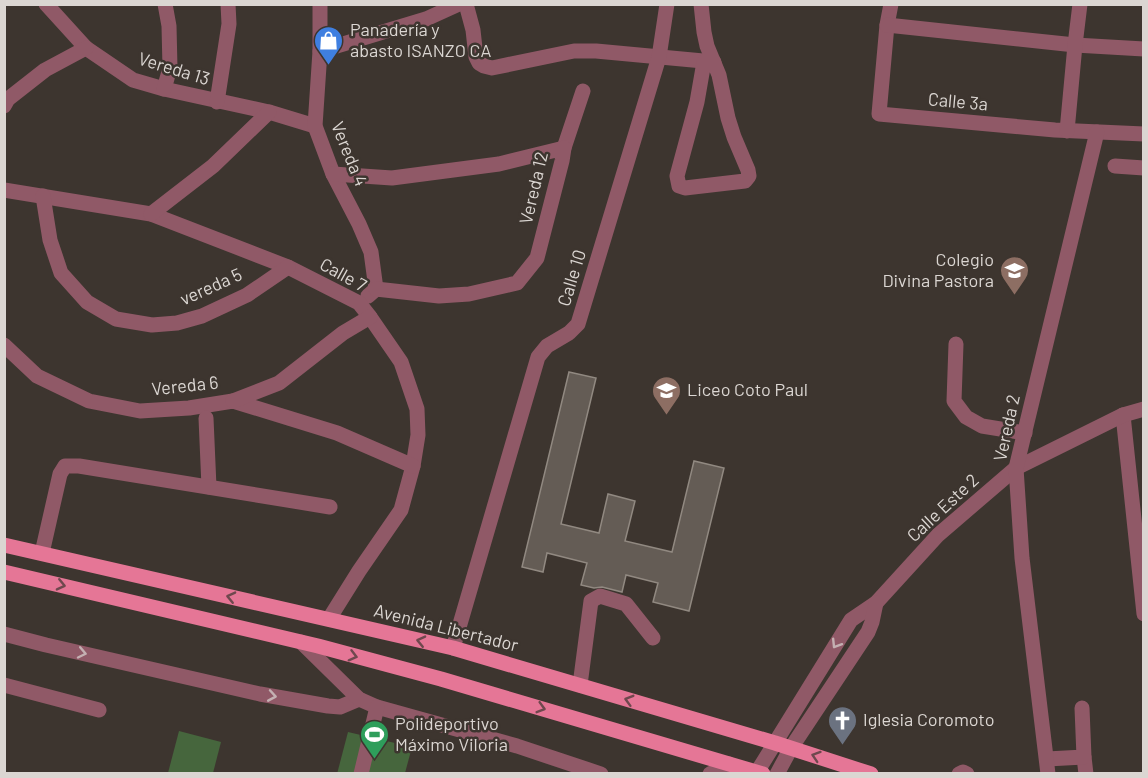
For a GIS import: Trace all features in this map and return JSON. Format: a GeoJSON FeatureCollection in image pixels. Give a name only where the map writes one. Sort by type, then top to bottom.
{"type":"FeatureCollection","features":[{"type":"Feature","properties":{"kind":"main road","name":"Avenida Libertador"},"geometry":{"type":"LineString","coordinates":[[4,545],[453,648],[872,774]]}},
{"type":"Feature","properties":{"kind":"main road"},"geometry":{"type":"LineString","coordinates":[[4,572],[301,642],[441,679],[760,773]]}},
{"type":"Feature","properties":{"kind":"street","name":"Vereda 13"},"geometry":{"type":"LineString","coordinates":[[46,4],[86,48],[133,80],[217,102],[269,112],[315,126]]}},
{"type":"Feature","properties":{"kind":"street"},"geometry":{"type":"LineString","coordinates":[[164,89],[170,68],[169,26],[165,4]]}},
{"type":"Feature","properties":{"kind":"street"},"geometry":{"type":"LineString","coordinates":[[217,102],[229,24],[228,4]]}},
{"type":"Feature","properties":{"kind":"street","name":"Vereda 4"},"geometry":{"type":"LineString","coordinates":[[320,4],[320,51],[315,126],[333,174],[371,252],[376,289]]}},
{"type":"Feature","properties":{"kind":"street"},"geometry":{"type":"LineString","coordinates":[[320,51],[426,19],[459,4]]}},
{"type":"Feature","properties":{"kind":"street"},"geometry":{"type":"LineString","coordinates":[[466,4],[476,57],[479,63],[492,68],[574,51],[709,62],[719,75],[728,118],[749,176],[745,181],[685,188],[677,183],[678,169],[709,62],[701,4]]}},
{"type":"Feature","properties":{"kind":"street","name":"Calle 10"},"geometry":{"type":"LineString","coordinates":[[453,648],[538,357],[547,346],[569,333],[578,324],[659,57],[667,4]]}},
{"type":"Feature","properties":{"kind":"street","name":"Calle 3a"},"geometry":{"type":"LineString","coordinates":[[891,4],[879,114],[1067,131],[1143,134]]}},
{"type":"Feature","properties":{"kind":"street"},"geometry":{"type":"LineString","coordinates":[[1067,131],[1080,4]]}},
{"type":"Feature","properties":{"kind":"street"},"geometry":{"type":"LineString","coordinates":[[887,25],[1075,45],[1143,49]]}},
{"type":"Feature","properties":{"kind":"street"},"geometry":{"type":"LineString","coordinates":[[4,106],[8,99],[45,70],[86,48]]}},
{"type":"Feature","properties":{"kind":"street"},"geometry":{"type":"LineString","coordinates":[[564,148],[583,91]]}},
{"type":"Feature","properties":{"kind":"street"},"geometry":{"type":"LineString","coordinates":[[151,214],[213,166],[269,112]]}},
{"type":"Feature","properties":{"kind":"street","name":"Vereda 2"},"geometry":{"type":"LineString","coordinates":[[1047,766],[1022,558],[1016,468],[1097,132]]}},
{"type":"Feature","properties":{"kind":"street","name":"Vereda 12"},"geometry":{"type":"LineString","coordinates":[[333,174],[392,178],[498,164],[564,148],[537,258],[516,282],[469,294],[439,296],[376,289]]}},
{"type":"Feature","properties":{"kind":"street"},"geometry":{"type":"LineString","coordinates":[[1115,166],[1143,168]]}},
{"type":"Feature","properties":{"kind":"street","name":"Calle 7"},"geometry":{"type":"LineString","coordinates":[[4,190],[151,214],[288,267],[359,303],[370,317],[401,362],[417,408],[418,435],[413,466],[401,510],[329,619]]}},
{"type":"Feature","properties":{"kind":"street","name":"vereda 5"},"geometry":{"type":"LineString","coordinates":[[43,196],[50,240],[61,273],[87,302],[116,319],[152,325],[177,323],[202,316],[247,295],[288,267]]}},
{"type":"Feature","properties":{"kind":"street"},"geometry":{"type":"LineString","coordinates":[[359,303],[376,289]]}},
{"type":"Feature","properties":{"kind":"street"},"geometry":{"type":"LineString","coordinates":[[233,401],[279,382],[344,333],[370,317]]}},
{"type":"Feature","properties":{"kind":"street"},"geometry":{"type":"LineString","coordinates":[[956,344],[954,401],[966,417],[982,426],[1025,433]]}},
{"type":"Feature","properties":{"kind":"street","name":"Vereda 6"},"geometry":{"type":"LineString","coordinates":[[4,345],[38,376],[89,401],[140,411],[189,408],[233,401],[337,433],[413,466]]}},
{"type":"Feature","properties":{"kind":"street","name":"Calle Este 2"},"geometry":{"type":"LineString","coordinates":[[760,773],[775,743],[851,620],[876,603],[938,535],[1016,468],[1123,415],[1143,409]]}},
{"type":"Feature","properties":{"kind":"street"},"geometry":{"type":"LineString","coordinates":[[1123,415],[1143,614]]}},
{"type":"Feature","properties":{"kind":"street"},"geometry":{"type":"LineString","coordinates":[[206,418],[209,487]]}},
{"type":"Feature","properties":{"kind":"street"},"geometry":{"type":"LineString","coordinates":[[42,553],[60,474],[65,466],[79,466],[330,507]]}},
{"type":"Feature","properties":{"kind":"street"},"geometry":{"type":"LineString","coordinates":[[580,685],[591,601],[600,596],[626,604],[653,638]]}},
{"type":"Feature","properties":{"kind":"street","name":"Calle Este 2"},"geometry":{"type":"LineString","coordinates":[[777,774],[791,748],[868,632],[876,603]]}},
{"type":"Feature","properties":{"kind":"street"},"geometry":{"type":"LineString","coordinates":[[4,634],[261,694],[340,707],[359,699]]}},
{"type":"Feature","properties":{"kind":"street"},"geometry":{"type":"LineString","coordinates":[[301,642],[359,699],[377,707],[517,746],[601,774]]}},
{"type":"Feature","properties":{"kind":"street"},"geometry":{"type":"LineString","coordinates":[[4,685],[99,711]]}},
{"type":"Feature","properties":{"kind":"street"},"geometry":{"type":"LineString","coordinates":[[361,774],[377,707]]}},
{"type":"Feature","properties":{"kind":"street"},"geometry":{"type":"LineString","coordinates":[[1082,708],[1086,774]]}},
{"type":"Feature","properties":{"kind":"street"},"geometry":{"type":"LineString","coordinates":[[1047,766],[1084,757]]}},
{"type":"Feature","properties":{"kind":"street"},"geometry":{"type":"LineString","coordinates":[[710,774],[729,764]]}},
{"type":"Feature","properties":{"kind":"street"},"geometry":{"type":"LineString","coordinates":[[959,774],[963,772],[967,774]]}},
{"type":"Feature","properties":{"kind":"green space"},"geometry":{"type":"Polygon","coordinates":[[[179,731],[221,742],[213,773],[168,773],[179,731]]]}},
{"type":"Feature","properties":{"kind":"green space","name":"Polideportivo Máximo Viloria"},"geometry":{"type":"Polygon","coordinates":[[[348,732],[412,747],[405,773],[337,774],[348,732]]]}},
{"type":"Feature","properties":{"kind":"building"},"geometry":{"type":"Polygon","coordinates":[[[569,372],[596,378],[561,524],[599,533],[608,494],[635,501],[625,541],[672,552],[694,461],[724,468],[689,611],[653,602],[658,583],[626,575],[622,592],[581,585],[587,563],[547,553],[543,572],[522,567],[569,372]]]}},
{"type":"Feature","properties":{"kind":"place","name":"Panadería y abasto ISANZO CA"},"geometry":{"type":"Point","coordinates":[329,66]}},
{"type":"Feature","properties":{"kind":"place","name":"Colegio Divina Pastora"},"geometry":{"type":"Point","coordinates":[1015,296]}},
{"type":"Feature","properties":{"kind":"place","name":"Liceo Coto Paul"},"geometry":{"type":"Point","coordinates":[666,416]}},
{"type":"Feature","properties":{"kind":"place","name":"Iglesia Coromoto"},"geometry":{"type":"Point","coordinates":[842,746]}},
{"type":"Feature","properties":{"kind":"place","name":"Polideportivo Máximo Viloria"},"geometry":{"type":"Point","coordinates":[374,760]}}]}
